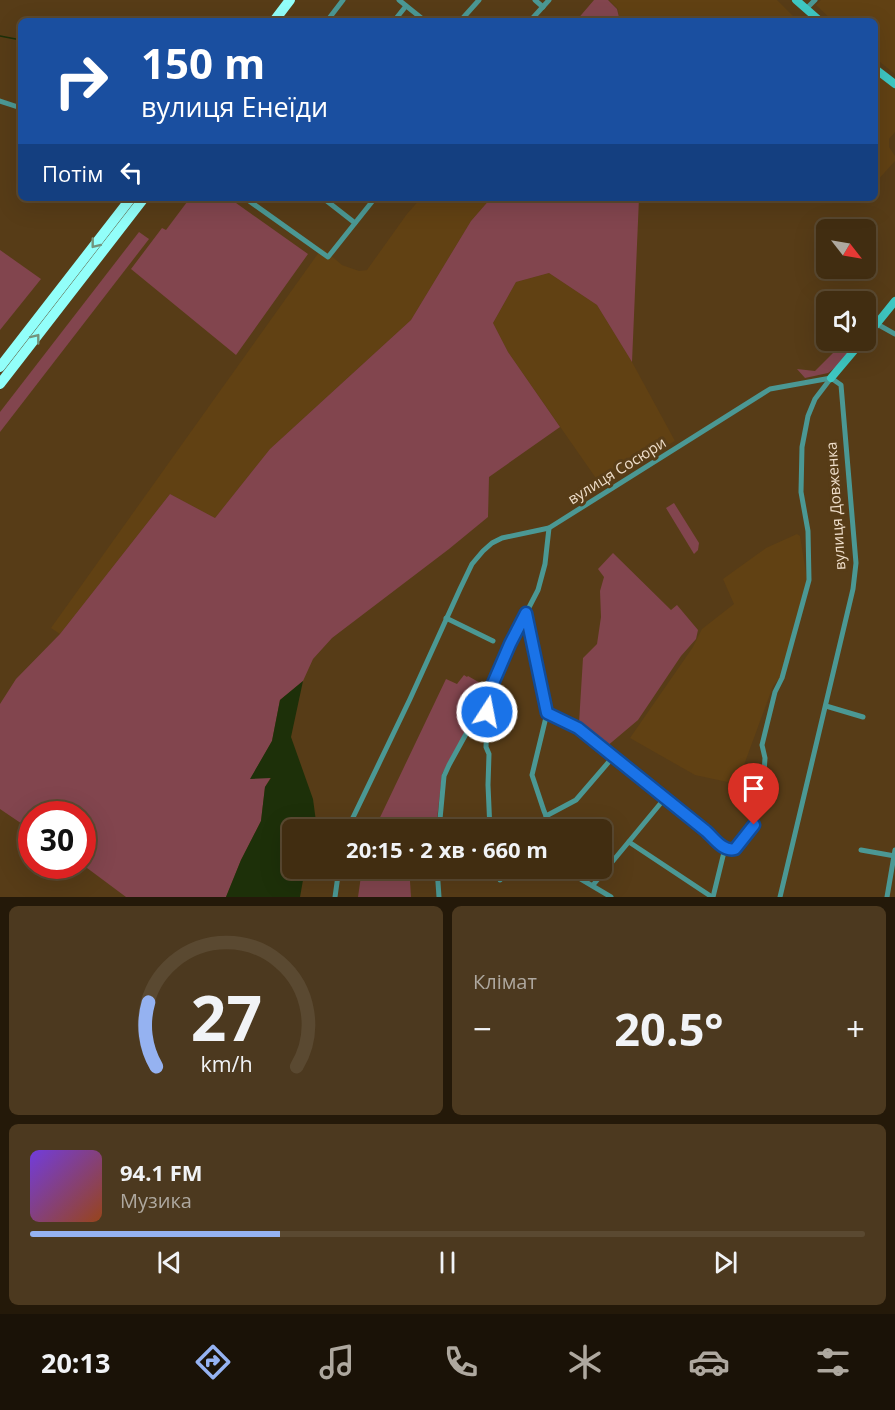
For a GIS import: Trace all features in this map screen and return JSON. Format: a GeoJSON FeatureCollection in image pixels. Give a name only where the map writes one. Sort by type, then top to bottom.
{"type":"FeatureCollection","features":[{"type":"Feature","properties":{"kind":"highway"},"geometry":{"type":"LineString","coordinates":[[276,18],[290,0]]}},
{"type":"Feature","properties":{"kind":"highway"},"geometry":{"type":"LineString","coordinates":[[0,367],[129,201]]}},
{"type":"Feature","properties":{"kind":"highway"},"geometry":{"type":"LineString","coordinates":[[0,384],[142,201]]}},
{"type":"Feature","properties":{"kind":"street"},"geometry":{"type":"LineString","coordinates":[[329,18],[343,0]]}},
{"type":"Feature","properties":{"kind":"street"},"geometry":{"type":"LineString","coordinates":[[399,0],[421,18]]}},
{"type":"Feature","properties":{"kind":"street"},"geometry":{"type":"LineString","coordinates":[[463,18],[479,0]]}},
{"type":"Feature","properties":{"kind":"street"},"geometry":{"type":"LineString","coordinates":[[535,0],[543,7]]}},
{"type":"Feature","properties":{"kind":"street"},"geometry":{"type":"LineString","coordinates":[[533,18],[549,0]]}},
{"type":"Feature","properties":{"kind":"street"},"geometry":{"type":"LineString","coordinates":[[796,0],[816,18]]}},
{"type":"Feature","properties":{"kind":"street"},"geometry":{"type":"LineString","coordinates":[[806,9],[815,0]]}},
{"type":"Feature","properties":{"kind":"street"},"geometry":{"type":"LineString","coordinates":[[396,18],[406,6]]}},
{"type":"Feature","properties":{"kind":"street"},"geometry":{"type":"LineString","coordinates":[[878,71],[895,84]]}},
{"type":"Feature","properties":{"kind":"street"},"geometry":{"type":"LineString","coordinates":[[0,101],[18,107]]}},
{"type":"Feature","properties":{"kind":"street"},"geometry":{"type":"LineString","coordinates":[[254,201],[328,257],[373,201]]}},
{"type":"Feature","properties":{"kind":"street"},"geometry":{"type":"LineString","coordinates":[[327,201],[355,223]]}},
{"type":"Feature","properties":{"kind":"street","name":"вулиця Довженка"},"geometry":{"type":"LineString","coordinates":[[877,324],[895,301]]}},
{"type":"Feature","properties":{"kind":"street"},"geometry":{"type":"LineString","coordinates":[[877,324],[895,334]]}},
{"type":"Feature","properties":{"kind":"street","name":"вулиця Довженка"},"geometry":{"type":"LineString","coordinates":[[725,848],[735,849],[754,825],[762,802],[765,758],[762,745],[772,702],[782,678],[809,580],[808,531],[801,492],[802,447],[808,416],[815,399],[854,351]]}},
{"type":"Feature","properties":{"kind":"street","name":"вулиця Довженка"},"geometry":{"type":"LineString","coordinates":[[780,897],[853,589],[856,563],[841,385],[831,378]]}},
{"type":"Feature","properties":{"kind":"street","name":"вулиця Сосюри"},"geometry":{"type":"LineString","coordinates":[[352,819],[472,564],[483,551],[502,538],[549,528],[770,389],[831,378]]}},
{"type":"Feature","properties":{"kind":"street"},"geometry":{"type":"LineString","coordinates":[[440,819],[444,776],[476,712],[488,695],[510,644],[538,590],[545,564],[549,528]]}},
{"type":"Feature","properties":{"kind":"street"},"geometry":{"type":"LineString","coordinates":[[526,613],[547,713],[532,775],[547,819]]}},
{"type":"Feature","properties":{"kind":"street"},"geometry":{"type":"LineString","coordinates":[[447,618],[493,641]]}},
{"type":"Feature","properties":{"kind":"street"},"geometry":{"type":"LineString","coordinates":[[488,695],[486,747],[489,754],[490,819]]}},
{"type":"Feature","properties":{"kind":"street"},"geometry":{"type":"LineString","coordinates":[[826,706],[863,717]]}},
{"type":"Feature","properties":{"kind":"street"},"geometry":{"type":"LineString","coordinates":[[547,713],[578,728],[725,848],[713,897],[629,842]]}},
{"type":"Feature","properties":{"kind":"street"},"geometry":{"type":"LineString","coordinates":[[546,816],[576,800],[613,757]]}},
{"type":"Feature","properties":{"kind":"street"},"geometry":{"type":"LineString","coordinates":[[593,885],[665,798]]}},
{"type":"Feature","properties":{"kind":"street"},"geometry":{"type":"LineString","coordinates":[[861,850],[894,854],[887,897]]}},
{"type":"Feature","properties":{"kind":"street"},"geometry":{"type":"LineString","coordinates":[[335,897],[337,879]]}},
{"type":"Feature","properties":{"kind":"street"},"geometry":{"type":"LineString","coordinates":[[438,879],[439,897]]}},
{"type":"Feature","properties":{"kind":"street"},"geometry":{"type":"LineString","coordinates":[[582,879],[610,897]]}},
{"type":"Feature","properties":{"kind":"shaded area"},"geometry":{"type":"Polygon","coordinates":[[[594,0],[608,0],[617,9],[620,18],[579,18],[594,0]]]}},
{"type":"Feature","properties":{"kind":"shaded area"},"geometry":{"type":"Polygon","coordinates":[[[609,0],[777,0],[795,18],[620,18],[618,9],[609,0]]]}},
{"type":"Feature","properties":{"kind":"shaded area"},"geometry":{"type":"Polygon","coordinates":[[[821,0],[895,0],[895,74],[878,60],[878,18],[830,18],[816,5],[821,0]]]}},
{"type":"Feature","properties":{"kind":"shaded area"},"geometry":{"type":"Polygon","coordinates":[[[878,72],[895,85],[895,132],[889,139],[889,147],[895,156],[895,161],[878,180],[878,72]]]}},
{"type":"Feature","properties":{"kind":"shaded area"},"geometry":{"type":"Polygon","coordinates":[[[188,201],[233,201],[308,254],[236,355],[131,269],[162,228],[166,230],[188,201]]]}},
{"type":"Feature","properties":{"kind":"shaded area"},"geometry":{"type":"Polygon","coordinates":[[[418,201],[488,201],[471,221],[411,320],[270,449],[215,518],[170,494],[60,634],[51,628],[322,248],[342,265],[359,271],[367,270],[418,201]]]}},
{"type":"Feature","properties":{"kind":"shaded area"},"geometry":{"type":"Polygon","coordinates":[[[488,201],[639,201],[632,362],[597,305],[549,273],[516,282],[493,323],[508,352],[560,427],[489,477],[488,517],[332,638],[313,659],[303,681],[280,700],[272,741],[251,778],[271,777],[265,787],[261,821],[241,860],[226,897],[126,897],[96,875],[96,801],[18,801],[18,821],[0,809],[0,704],[16,679],[60,634],[170,494],[215,518],[270,449],[411,320],[471,221],[488,201]]]}},
{"type":"Feature","properties":{"kind":"shaded area"},"geometry":{"type":"Polygon","coordinates":[[[139,232],[149,239],[0,432],[0,412],[139,232]]]}},
{"type":"Feature","properties":{"kind":"shaded area"},"geometry":{"type":"Polygon","coordinates":[[[0,250],[41,279],[0,330],[0,250]]]}},
{"type":"Feature","properties":{"kind":"shaded area"},"geometry":{"type":"Polygon","coordinates":[[[549,273],[597,305],[632,362],[675,441],[600,484],[508,352],[493,323],[516,282],[549,273]]]}},
{"type":"Feature","properties":{"kind":"shaded area"},"geometry":{"type":"Polygon","coordinates":[[[835,351],[850,351],[828,373],[805,378],[797,369],[815,371],[835,351]]]}},
{"type":"Feature","properties":{"kind":"shaded area"},"geometry":{"type":"Polygon","coordinates":[[[674,503],[699,543],[698,550],[694,554],[666,508],[674,503]]]}},
{"type":"Feature","properties":{"kind":"shaded area"},"geometry":{"type":"Polygon","coordinates":[[[797,534],[800,536],[807,579],[780,678],[773,686],[737,784],[695,775],[630,738],[693,647],[702,629],[734,604],[723,579],[766,548],[797,534]]]}},
{"type":"Feature","properties":{"kind":"shaded area"},"geometry":{"type":"Polygon","coordinates":[[[613,553],[671,610],[677,605],[698,630],[696,639],[681,656],[638,720],[606,747],[579,723],[583,658],[597,644],[601,617],[600,591],[604,577],[598,569],[613,553]]]}},
{"type":"Feature","properties":{"kind":"shaded area"},"geometry":{"type":"Polygon","coordinates":[[[464,675],[489,688],[442,774],[437,819],[379,819],[446,679],[457,684],[464,675]]]}},
{"type":"Feature","properties":{"kind":"shaded area"},"geometry":{"type":"Polygon","coordinates":[[[303,681],[291,737],[313,799],[316,819],[282,819],[282,879],[303,879],[300,897],[226,897],[241,860],[261,821],[265,787],[271,778],[250,779],[272,741],[280,700],[303,681]]]}},
{"type":"Feature","properties":{"kind":"shaded area"},"geometry":{"type":"Polygon","coordinates":[[[360,879],[414,879],[410,881],[411,897],[358,897],[360,879]]]}},
{"type":"Feature","properties":{"kind":"waterway"},"geometry":{"type":"LineString","coordinates":[[0,36],[18,39]]}},
{"type":"Feature","properties":{"kind":"route"},"geometry":{"type":"LineString","coordinates":[[487,712],[488,695],[526,613],[547,713],[578,728],[725,848],[735,849],[754,825]]}}]}
